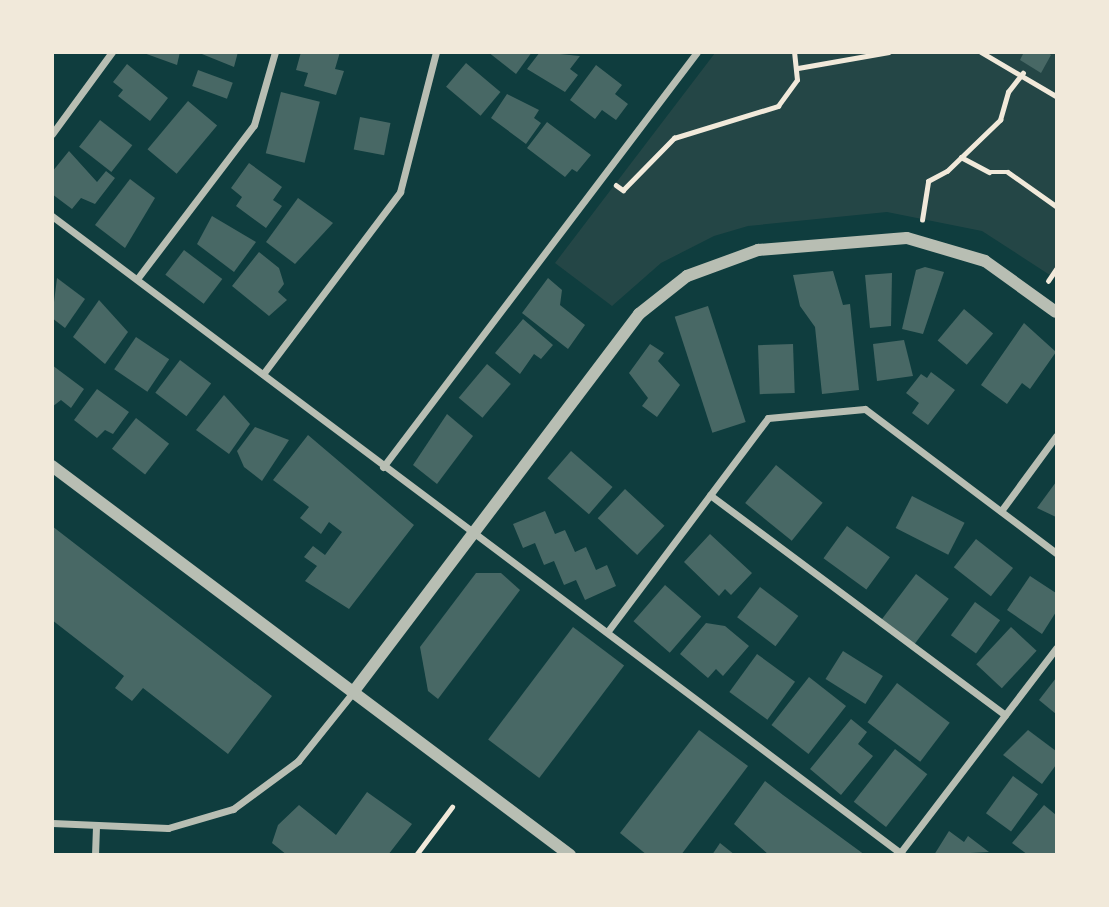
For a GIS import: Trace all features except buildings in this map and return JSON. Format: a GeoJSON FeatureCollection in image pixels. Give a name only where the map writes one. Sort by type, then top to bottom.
{"type":"FeatureCollection","features":[{"type":"Feature","properties":{"kind":"street"},"geometry":{"type":"LineString","coordinates":[[52,134],[112,52]]}},
{"type":"Feature","properties":{"kind":"street"},"geometry":{"type":"LineString","coordinates":[[137,279],[254,125],[275,52]]}},
{"type":"Feature","properties":{"kind":"street"},"geometry":{"type":"LineString","coordinates":[[263,374],[400,192],[436,52]]}},
{"type":"Feature","properties":{"kind":"street"},"geometry":{"type":"LineString","coordinates":[[383,467],[697,52]]}},
{"type":"Feature","properties":{"kind":"street"},"geometry":{"type":"LineString","coordinates":[[52,216],[473,535],[608,631],[902,854],[1056,648]]}},
{"type":"Feature","properties":{"kind":"street"},"geometry":{"type":"LineString","coordinates":[[52,823],[168,828],[233,809],[299,761],[639,314],[708,265],[782,246],[907,238],[985,261],[1056,312]]}},
{"type":"Feature","properties":{"kind":"street"},"geometry":{"type":"LineString","coordinates":[[608,631],[768,418],[865,409],[1056,553]]}},
{"type":"Feature","properties":{"kind":"street"},"geometry":{"type":"LineString","coordinates":[[1001,511],[1056,436]]}},
{"type":"Feature","properties":{"kind":"street"},"geometry":{"type":"LineString","coordinates":[[52,466],[570,855]]}},
{"type":"Feature","properties":{"kind":"street"},"geometry":{"type":"LineString","coordinates":[[710,495],[1005,715]]}},
{"type":"Feature","properties":{"kind":"street"},"geometry":{"type":"LineString","coordinates":[[95,855],[96,825]]}},
{"type":"Feature","properties":{"kind":"path"},"geometry":{"type":"LineString","coordinates":[[604,177],[623,190],[674,138],[778,106],[794,88],[798,68],[794,52]]}},
{"type":"Feature","properties":{"kind":"path"},"geometry":{"type":"LineString","coordinates":[[798,68],[889,52]]}},
{"type":"Feature","properties":{"kind":"path"},"geometry":{"type":"LineString","coordinates":[[981,52],[1023,73],[1056,96]]}},
{"type":"Feature","properties":{"kind":"path"},"geometry":{"type":"LineString","coordinates":[[922,220],[928,181],[961,156],[1000,120],[1008,92],[1023,73]]}},
{"type":"Feature","properties":{"kind":"path"},"geometry":{"type":"LineString","coordinates":[[961,156],[989,172],[1008,173],[1056,206]]}},
{"type":"Feature","properties":{"kind":"path"},"geometry":{"type":"LineString","coordinates":[[1048,281],[1056,269]]}},
{"type":"Feature","properties":{"kind":"path"},"geometry":{"type":"LineString","coordinates":[[416,855],[452,807]]}},
{"type":"Feature","properties":{"kind":"shaded area"},"geometry":{"type":"Polygon","coordinates":[[[715,53],[1056,53],[1056,279],[982,231],[887,212],[748,226],[714,236],[661,263],[612,306],[555,263],[715,53]]]}}]}
